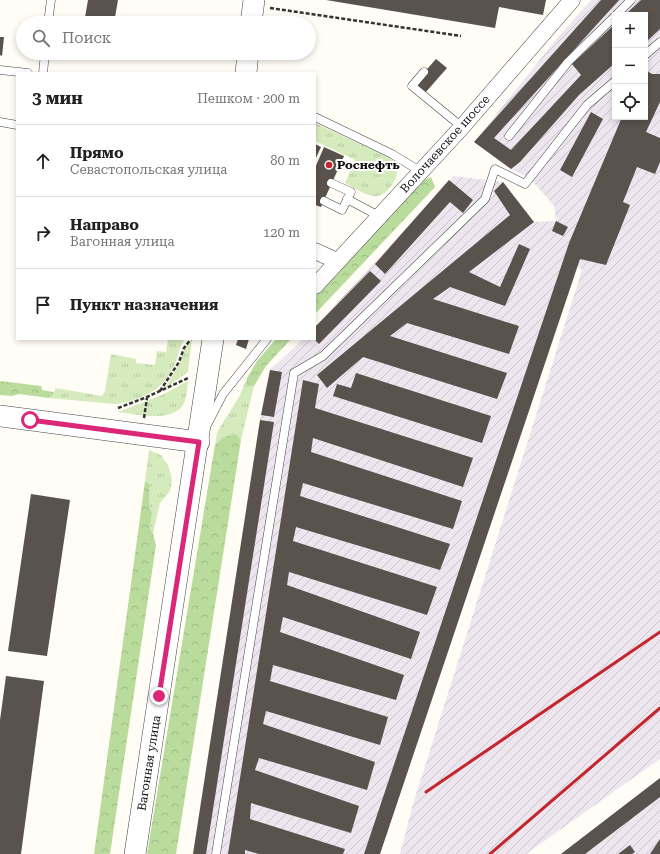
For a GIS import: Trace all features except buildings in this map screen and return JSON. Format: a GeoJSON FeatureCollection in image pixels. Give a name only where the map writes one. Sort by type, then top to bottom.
{"type":"FeatureCollection","features":[{"type":"Feature","properties":{"kind":"street","name":"Волочаевское шоссе"},"geometry":{"type":"LineString","coordinates":[[316,285],[462,127],[572,0]]}},
{"type":"Feature","properties":{"kind":"street"},"geometry":{"type":"LineString","coordinates":[[246,72],[247,60]]}},
{"type":"Feature","properties":{"kind":"street"},"geometry":{"type":"LineString","coordinates":[[316,251],[337,261]]}},
{"type":"Feature","properties":{"kind":"street","name":"Вагонная улица"},"geometry":{"type":"LineString","coordinates":[[135,854],[199,442],[213,340]]}},
{"type":"Feature","properties":{"kind":"street"},"geometry":{"type":"LineString","coordinates":[[0,416],[199,442]]}},
{"type":"Feature","properties":{"kind":"lane"},"geometry":{"type":"LineString","coordinates":[[49,16],[51,0]]}},
{"type":"Feature","properties":{"kind":"lane"},"geometry":{"type":"LineString","coordinates":[[620,12],[631,0]]}},
{"type":"Feature","properties":{"kind":"lane"},"geometry":{"type":"LineString","coordinates":[[509,136],[568,62],[612,20]]}},
{"type":"Feature","properties":{"kind":"lane"},"geometry":{"type":"LineString","coordinates":[[648,52],[660,42]]}},
{"type":"Feature","properties":{"kind":"lane"},"geometry":{"type":"LineString","coordinates":[[43,72],[44,60]]}},
{"type":"Feature","properties":{"kind":"lane"},"geometry":{"type":"LineString","coordinates":[[0,70],[19,72]]}},
{"type":"Feature","properties":{"kind":"lane"},"geometry":{"type":"LineString","coordinates":[[424,72],[412,86],[462,127]]}},
{"type":"Feature","properties":{"kind":"lane"},"geometry":{"type":"LineString","coordinates":[[216,854],[294,373],[323,356],[484,199],[495,169],[525,184],[587,105],[612,84]]}},
{"type":"Feature","properties":{"kind":"lane"},"geometry":{"type":"LineString","coordinates":[[316,117],[392,154],[420,171]]}},
{"type":"Feature","properties":{"kind":"lane"},"geometry":{"type":"LineString","coordinates":[[0,122],[16,125]]}},
{"type":"Feature","properties":{"kind":"lane"},"geometry":{"type":"LineString","coordinates":[[324,201],[342,210],[351,192],[331,183]]}},
{"type":"Feature","properties":{"kind":"lane"},"geometry":{"type":"LineString","coordinates":[[347,199],[379,216]]}},
{"type":"Feature","properties":{"kind":"lane"},"geometry":{"type":"LineString","coordinates":[[199,442],[223,394],[266,340]]}},
{"type":"Feature","properties":{"kind":"path"},"geometry":{"type":"LineString","coordinates":[[253,10],[301,16]]}},
{"type":"Feature","properties":{"kind":"path"},"geometry":{"type":"LineString","coordinates":[[316,18],[462,36]]}},
{"type":"Feature","properties":{"kind":"path"},"geometry":{"type":"LineString","coordinates":[[160,392],[179,362],[184,348],[190,340]]}},
{"type":"Feature","properties":{"kind":"path"},"geometry":{"type":"LineString","coordinates":[[118,408],[147,398],[188,378]]}},
{"type":"Feature","properties":{"kind":"path"},"geometry":{"type":"LineString","coordinates":[[144,419],[147,398]]}},
{"type":"Feature","properties":{"kind":"shaded area"},"geometry":{"type":"Polygon","coordinates":[[[591,0],[660,0],[660,759],[526,854],[400,854],[413,804],[582,270],[577,266],[380,854],[193,854],[260,420],[270,370],[302,340],[316,340],[316,326],[454,176],[503,182],[533,222],[556,221],[554,206],[530,178],[511,169],[474,142],[558,37],[591,0]]]}},
{"type":"Feature","properties":{"kind":"shaded area"},"geometry":{"type":"Polygon","coordinates":[[[660,778],[660,854],[561,854],[660,778]]]}},
{"type":"Feature","properties":{"kind":"green space"},"geometry":{"type":"Polygon","coordinates":[[[316,123],[392,159],[395,162],[397,171],[395,180],[390,188],[380,195],[374,196],[361,192],[345,183],[355,160],[316,141],[316,123]]]}},
{"type":"Feature","properties":{"kind":"green space"},"geometry":{"type":"Polygon","coordinates":[[[431,177],[435,187],[316,313],[316,295],[424,180],[431,177]]]}},
{"type":"Feature","properties":{"kind":"green space"},"geometry":{"type":"Polygon","coordinates":[[[168,340],[184,340],[180,348],[176,362],[163,383],[147,395],[134,400],[115,404],[49,398],[53,395],[55,388],[102,396],[105,391],[111,354],[136,359],[136,363],[155,365],[157,351],[166,352],[168,340]]]}},
{"type":"Feature","properties":{"kind":"green space"},"geometry":{"type":"Polygon","coordinates":[[[192,340],[188,372],[165,388],[180,363],[185,348],[192,340]]]}},
{"type":"Feature","properties":{"kind":"green space"},"geometry":{"type":"Polygon","coordinates":[[[275,340],[290,340],[266,366],[254,386],[247,387],[247,378],[257,361],[275,340]]]}},
{"type":"Feature","properties":{"kind":"green space"},"geometry":{"type":"Polygon","coordinates":[[[247,378],[247,387],[254,386],[241,440],[236,434],[223,437],[215,445],[217,432],[239,397],[247,378]]]}},
{"type":"Feature","properties":{"kind":"green space"},"geometry":{"type":"Polygon","coordinates":[[[0,381],[41,386],[42,390],[53,392],[53,395],[49,398],[19,394],[12,396],[0,395],[0,381]]]}},
{"type":"Feature","properties":{"kind":"green space"},"geometry":{"type":"Polygon","coordinates":[[[188,381],[184,403],[178,411],[162,416],[118,412],[162,395],[188,381]]]}},
{"type":"Feature","properties":{"kind":"green space"},"geometry":{"type":"Polygon","coordinates":[[[236,434],[241,440],[176,854],[147,854],[215,445],[223,437],[236,434]]]}},
{"type":"Feature","properties":{"kind":"green space"},"geometry":{"type":"Polygon","coordinates":[[[149,450],[161,455],[168,465],[172,480],[170,491],[160,503],[153,534],[150,528],[152,513],[149,505],[150,484],[145,481],[149,450]]]}},
{"type":"Feature","properties":{"kind":"green space"},"geometry":{"type":"Polygon","coordinates":[[[145,481],[150,484],[149,505],[152,513],[150,528],[156,545],[110,854],[94,854],[145,481]]]}},
{"type":"Feature","properties":{"kind":"railway"},"geometry":{"type":"LineString","coordinates":[[426,792],[660,632]]}},
{"type":"Feature","properties":{"kind":"railway"},"geometry":{"type":"LineString","coordinates":[[490,854],[660,708]]}},
{"type":"Feature","properties":{"kind":"place","name":"Роснефть"},"geometry":{"type":"Point","coordinates":[329,165]}},
{"type":"Feature","properties":{"kind":"route"},"geometry":{"type":"LineString","coordinates":[[30,420],[199,442],[159,696]]}}]}
